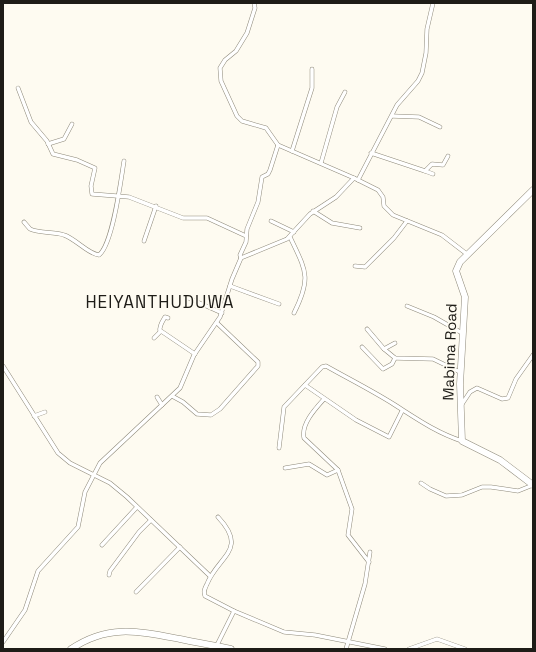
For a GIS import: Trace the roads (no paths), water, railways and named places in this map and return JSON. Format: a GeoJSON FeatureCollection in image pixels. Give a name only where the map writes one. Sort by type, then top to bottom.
{"type":"FeatureCollection","features":[{"type":"Feature","properties":{"kind":"main road","name":"Mabima Road"},"geometry":{"type":"LineString","coordinates":[[462,441],[460,406],[462,333],[465,297],[456,271],[460,262],[533,190]]}},
{"type":"Feature","properties":{"kind":"main road"},"geometry":{"type":"LineString","coordinates":[[462,441],[500,460],[533,485]]}},
{"type":"Feature","properties":{"kind":"main road"},"geometry":{"type":"LineString","coordinates":[[71,649],[96,635],[128,630],[151,633],[231,649]]}},
{"type":"Feature","properties":{"kind":"street"},"geometry":{"type":"LineString","coordinates":[[254,3],[256,8],[251,25],[236,51],[225,60],[220,68],[221,80],[237,116],[242,121],[266,128],[278,145],[321,163],[378,190],[383,197],[384,206],[390,212],[407,221],[442,235],[468,255]]}},
{"type":"Feature","properties":{"kind":"street"},"geometry":{"type":"LineString","coordinates":[[358,180],[397,105],[418,81],[422,73],[427,28],[433,3]]}},
{"type":"Feature","properties":{"kind":"street"},"geometry":{"type":"LineString","coordinates":[[292,151],[312,88],[312,69]]}},
{"type":"Feature","properties":{"kind":"street"},"geometry":{"type":"LineString","coordinates":[[18,88],[31,122],[48,144],[53,154],[77,160],[95,168],[91,186],[92,194],[129,197],[156,206],[183,218],[207,218],[246,236]]}},
{"type":"Feature","properties":{"kind":"street"},"geometry":{"type":"LineString","coordinates":[[321,163],[337,108],[345,92]]}},
{"type":"Feature","properties":{"kind":"street"},"geometry":{"type":"LineString","coordinates":[[392,116],[419,117],[440,127]]}},
{"type":"Feature","properties":{"kind":"street"},"geometry":{"type":"LineString","coordinates":[[48,144],[64,139],[72,124]]}},
{"type":"Feature","properties":{"kind":"street"},"geometry":{"type":"LineString","coordinates":[[3,642],[25,610],[38,571],[78,527],[85,492],[93,475],[105,458],[172,396],[183,383],[195,354],[217,323],[222,313],[230,286],[241,258],[251,216],[258,202],[262,177],[268,174],[270,170],[278,145]]}},
{"type":"Feature","properties":{"kind":"street"},"geometry":{"type":"LineString","coordinates":[[371,153],[433,174]]}},
{"type":"Feature","properties":{"kind":"street"},"geometry":{"type":"LineString","coordinates":[[425,171],[432,164],[443,165],[448,156]]}},
{"type":"Feature","properties":{"kind":"street"},"geometry":{"type":"LineString","coordinates":[[24,222],[30,229],[64,235],[82,244],[92,253],[99,255],[105,249],[119,196],[124,161]]}},
{"type":"Feature","properties":{"kind":"street"},"geometry":{"type":"LineString","coordinates":[[241,258],[290,237],[313,211],[336,197],[354,178]]}},
{"type":"Feature","properties":{"kind":"street"},"geometry":{"type":"LineString","coordinates":[[144,242],[156,206]]}},
{"type":"Feature","properties":{"kind":"street"},"geometry":{"type":"LineString","coordinates":[[313,211],[332,223],[360,228]]}},
{"type":"Feature","properties":{"kind":"street"},"geometry":{"type":"LineString","coordinates":[[271,221],[294,232]]}},
{"type":"Feature","properties":{"kind":"street"},"geometry":{"type":"LineString","coordinates":[[355,266],[365,267],[394,238],[407,221]]}},
{"type":"Feature","properties":{"kind":"street"},"geometry":{"type":"LineString","coordinates":[[290,237],[305,269],[302,297],[294,313]]}},
{"type":"Feature","properties":{"kind":"street"},"geometry":{"type":"LineString","coordinates":[[230,286],[279,304]]}},
{"type":"Feature","properties":{"kind":"street"},"geometry":{"type":"LineString","coordinates":[[186,297],[222,313]]}},
{"type":"Feature","properties":{"kind":"street"},"geometry":{"type":"LineString","coordinates":[[408,306],[434,317],[462,333]]}},
{"type":"Feature","properties":{"kind":"street"},"geometry":{"type":"LineString","coordinates":[[154,338],[160,331],[159,327],[165,317],[168,318]]}},
{"type":"Feature","properties":{"kind":"street"},"geometry":{"type":"LineString","coordinates":[[172,396],[183,402],[197,414],[211,415],[220,409],[258,366],[258,362],[217,323]]}},
{"type":"Feature","properties":{"kind":"street"},"geometry":{"type":"LineString","coordinates":[[367,328],[384,349],[395,358],[433,359],[461,372]]}},
{"type":"Feature","properties":{"kind":"street"},"geometry":{"type":"LineString","coordinates":[[160,331],[170,336],[195,354]]}},
{"type":"Feature","properties":{"kind":"street"},"geometry":{"type":"LineString","coordinates":[[384,349],[395,343]]}},
{"type":"Feature","properties":{"kind":"street"},"geometry":{"type":"LineString","coordinates":[[362,347],[383,369],[392,364],[395,358]]}},
{"type":"Feature","properties":{"kind":"street"},"geometry":{"type":"LineString","coordinates":[[460,406],[473,389],[477,388],[502,399],[508,398],[516,379],[533,355]]}},
{"type":"Feature","properties":{"kind":"street"},"geometry":{"type":"LineString","coordinates":[[3,366],[58,453],[70,463],[110,483],[210,576]]}},
{"type":"Feature","properties":{"kind":"street"},"geometry":{"type":"LineString","coordinates":[[279,448],[284,408],[322,367],[326,366],[397,406],[402,411],[434,430],[462,441]]}},
{"type":"Feature","properties":{"kind":"street"},"geometry":{"type":"LineString","coordinates":[[305,385],[356,420],[389,437],[402,411]]}},
{"type":"Feature","properties":{"kind":"street"},"geometry":{"type":"LineString","coordinates":[[158,397],[162,405]]}},
{"type":"Feature","properties":{"kind":"street"},"geometry":{"type":"LineString","coordinates":[[324,399],[312,412],[303,433],[304,438],[338,470],[352,509],[348,535],[369,562]]}},
{"type":"Feature","properties":{"kind":"street"},"geometry":{"type":"LineString","coordinates":[[34,416],[45,412]]}},
{"type":"Feature","properties":{"kind":"street"},"geometry":{"type":"LineString","coordinates":[[285,468],[309,464],[328,475],[338,470]]}},
{"type":"Feature","properties":{"kind":"street"},"geometry":{"type":"LineString","coordinates":[[421,483],[446,496],[462,495],[482,487],[491,487],[518,492],[533,485]]}},
{"type":"Feature","properties":{"kind":"street"},"geometry":{"type":"LineString","coordinates":[[102,545],[137,507]]}},
{"type":"Feature","properties":{"kind":"street"},"geometry":{"type":"LineString","coordinates":[[218,517],[227,528],[232,545],[230,551],[210,576],[204,592],[205,596],[234,611],[284,632],[348,641],[385,649]]}},
{"type":"Feature","properties":{"kind":"street"},"geometry":{"type":"LineString","coordinates":[[109,575],[110,571],[139,532],[151,520]]}},
{"type":"Feature","properties":{"kind":"street"},"geometry":{"type":"LineString","coordinates":[[136,592],[180,547]]}},
{"type":"Feature","properties":{"kind":"street"},"geometry":{"type":"LineString","coordinates":[[346,649],[365,584],[370,552]]}},
{"type":"Feature","properties":{"kind":"street"},"geometry":{"type":"LineString","coordinates":[[216,647],[234,611]]}},
{"type":"Feature","properties":{"kind":"street"},"geometry":{"type":"LineString","coordinates":[[409,649],[437,639],[465,649]]}},
{"type":"Feature","properties":{"kind":"district","name":"HEIYANTHUDUWA"},"geometry":{"type":"Point","coordinates":[160,302]}}]}
